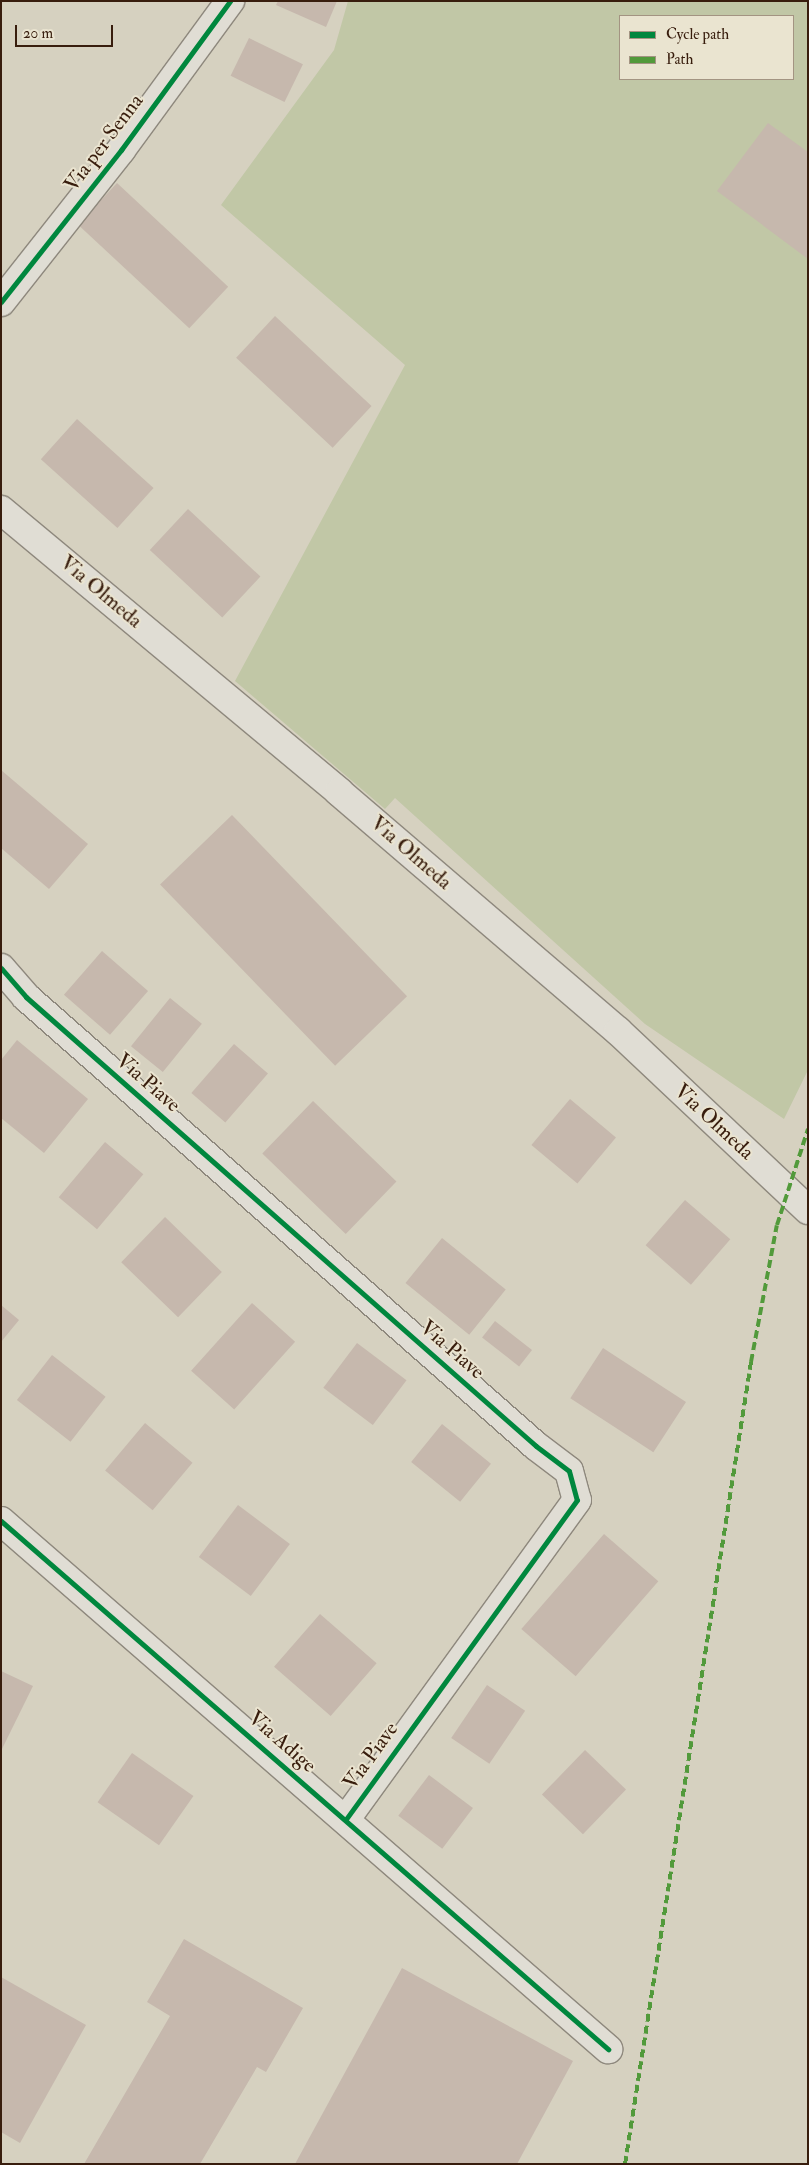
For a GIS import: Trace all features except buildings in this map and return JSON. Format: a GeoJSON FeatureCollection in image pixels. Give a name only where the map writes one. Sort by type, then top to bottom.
{"type":"FeatureCollection","features":[{"type":"Feature","properties":{"kind":"street","name":"Via per Senna"},"geometry":{"type":"LineString","coordinates":[[1,302],[121,150],[230,1]]}},
{"type":"Feature","properties":{"kind":"street","name":"Via Olmeda"},"geometry":{"type":"LineString","coordinates":[[1,510],[339,792],[618,1031],[808,1210]]}},
{"type":"Feature","properties":{"kind":"street","name":"Via Piave"},"geometry":{"type":"LineString","coordinates":[[1,968],[26,997],[536,1446],[569,1471],[577,1500],[346,1819]]}},
{"type":"Feature","properties":{"kind":"street","name":"Via Adige"},"geometry":{"type":"LineString","coordinates":[[1,1521],[346,1819],[608,2049]]}},
{"type":"Feature","properties":{"kind":"green space"},"geometry":{"type":"Polygon","coordinates":[[[348,1],[808,1],[808,1070],[784,1119],[645,1024],[395,798],[385,809],[235,681],[405,365],[221,205],[334,50],[348,1]]]}},
{"type":"Feature","properties":{"kind":"marked path"},"geometry":{"type":"LineString","coordinates":[[625,2164],[751,1362],[777,1225],[808,1129]]}},
{"type":"Feature","properties":{"kind":"cycle path"},"geometry":{"type":"LineString","coordinates":[[1,302],[121,150],[230,1]]}},
{"type":"Feature","properties":{"kind":"cycle path"},"geometry":{"type":"LineString","coordinates":[[1,968],[26,997],[536,1446],[569,1471],[577,1500],[346,1819]]}},
{"type":"Feature","properties":{"kind":"cycle path"},"geometry":{"type":"LineString","coordinates":[[1,1521],[608,2049]]}}]}
